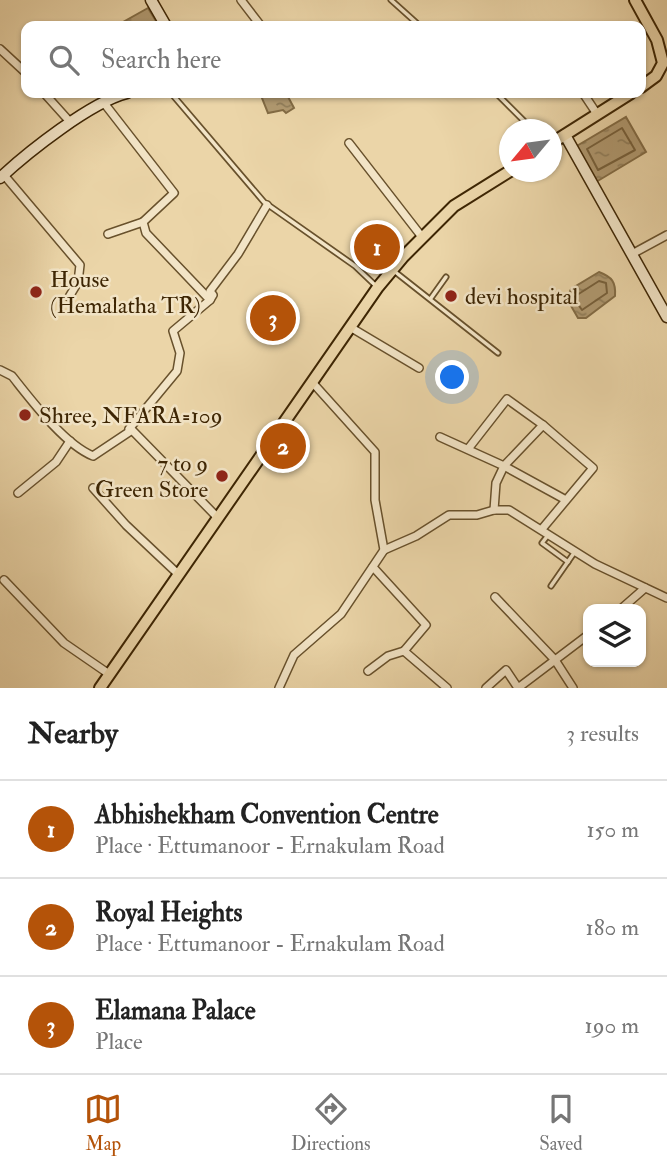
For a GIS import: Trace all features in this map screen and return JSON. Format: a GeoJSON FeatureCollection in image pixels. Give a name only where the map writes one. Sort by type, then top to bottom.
{"type":"FeatureCollection","features":[{"type":"Feature","properties":{"kind":"main road"},"geometry":{"type":"LineString","coordinates":[[635,0],[657,40],[665,63],[656,76],[646,83]]}},
{"type":"Feature","properties":{"kind":"main road"},"geometry":{"type":"LineString","coordinates":[[562,137],[623,98]]}},
{"type":"Feature","properties":{"kind":"main road"},"geometry":{"type":"LineString","coordinates":[[100,688],[378,287],[422,237],[454,206],[499,177]]}},
{"type":"Feature","properties":{"kind":"street"},"geometry":{"type":"LineString","coordinates":[[151,0],[163,21]]}},
{"type":"Feature","properties":{"kind":"street"},"geometry":{"type":"LineString","coordinates":[[241,0],[257,21]]}},
{"type":"Feature","properties":{"kind":"street"},"geometry":{"type":"LineString","coordinates":[[0,49],[21,68]]}},
{"type":"Feature","properties":{"kind":"street"},"geometry":{"type":"LineString","coordinates":[[48,98],[71,124]]}},
{"type":"Feature","properties":{"kind":"street"},"geometry":{"type":"LineString","coordinates":[[69,296],[78,282],[80,265],[2,177],[71,124],[114,98]]}},
{"type":"Feature","properties":{"kind":"street"},"geometry":{"type":"LineString","coordinates":[[586,98],[597,114]]}},
{"type":"Feature","properties":{"kind":"street"},"geometry":{"type":"LineString","coordinates":[[104,103],[174,193],[143,222],[108,234]]}},
{"type":"Feature","properties":{"kind":"street"},"geometry":{"type":"LineString","coordinates":[[565,135],[667,317]]}},
{"type":"Feature","properties":{"kind":"street"},"geometry":{"type":"LineString","coordinates":[[349,143],[422,237]]}},
{"type":"Feature","properties":{"kind":"street"},"geometry":{"type":"LineString","coordinates":[[0,370],[12,376],[70,441],[93,456],[129,429],[177,371],[180,353],[173,331],[210,300],[213,295],[210,291],[244,246],[267,205]]}},
{"type":"Feature","properties":{"kind":"street"},"geometry":{"type":"LineString","coordinates":[[143,222],[146,233],[210,300]]}},
{"type":"Feature","properties":{"kind":"street"},"geometry":{"type":"LineString","coordinates":[[632,254],[667,235]]}},
{"type":"Feature","properties":{"kind":"street"},"geometry":{"type":"LineString","coordinates":[[349,327],[419,369]]}},
{"type":"Feature","properties":{"kind":"street"},"geometry":{"type":"LineString","coordinates":[[312,382],[375,453],[375,500],[384,550]]}},
{"type":"Feature","properties":{"kind":"street"},"geometry":{"type":"LineString","coordinates":[[468,449],[507,399],[544,425],[593,468],[566,500],[545,532]]}},
{"type":"Feature","properties":{"kind":"street"},"geometry":{"type":"LineString","coordinates":[[495,510],[496,483],[504,466],[544,425]]}},
{"type":"Feature","properties":{"kind":"street"},"geometry":{"type":"LineString","coordinates":[[129,429],[217,517]]}},
{"type":"Feature","properties":{"kind":"street"},"geometry":{"type":"LineString","coordinates":[[440,437],[504,466],[566,500]]}},
{"type":"Feature","properties":{"kind":"street"},"geometry":{"type":"LineString","coordinates":[[18,493],[56,462],[70,441]]}},
{"type":"Feature","properties":{"kind":"street"},"geometry":{"type":"LineString","coordinates":[[93,488],[126,525],[178,573]]}},
{"type":"Feature","properties":{"kind":"street"},"geometry":{"type":"LineString","coordinates":[[281,687],[294,655],[341,614],[384,550],[416,536],[449,515],[477,515],[495,510],[509,510],[576,551],[667,598]]}},
{"type":"Feature","properties":{"kind":"street"},"geometry":{"type":"LineString","coordinates":[[368,671],[388,656],[404,651],[426,625],[373,567]]}},
{"type":"Feature","properties":{"kind":"street"},"geometry":{"type":"LineString","coordinates":[[4,580],[64,643],[109,674]]}},
{"type":"Feature","properties":{"kind":"street"},"geometry":{"type":"LineString","coordinates":[[627,604],[645,588]]}},
{"type":"Feature","properties":{"kind":"street"},"geometry":{"type":"LineString","coordinates":[[495,597],[555,660],[573,688]]}},
{"type":"Feature","properties":{"kind":"street"},"geometry":{"type":"LineString","coordinates":[[486,688],[506,670],[518,688],[583,639]]}},
{"type":"Feature","properties":{"kind":"street"},"geometry":{"type":"LineString","coordinates":[[404,651],[447,688]]}},
{"type":"Feature","properties":{"kind":"lane"},"geometry":{"type":"LineString","coordinates":[[391,0],[415,21]]}},
{"type":"Feature","properties":{"kind":"lane"},"geometry":{"type":"LineString","coordinates":[[175,98],[267,205],[355,266],[378,287]]}},
{"type":"Feature","properties":{"kind":"lane"},"geometry":{"type":"LineString","coordinates":[[501,98],[523,119]]}},
{"type":"Feature","properties":{"kind":"lane"},"geometry":{"type":"LineString","coordinates":[[393,270],[498,353]]}},
{"type":"Feature","properties":{"kind":"lane"},"geometry":{"type":"LineString","coordinates":[[431,298],[446,277]]}},
{"type":"Feature","properties":{"kind":"lane"},"geometry":{"type":"LineString","coordinates":[[545,532],[542,542],[568,562]]}},
{"type":"Feature","properties":{"kind":"lane"},"geometry":{"type":"LineString","coordinates":[[551,586],[576,551]]}},
{"type":"Feature","properties":{"kind":"water"},"geometry":{"type":"Polygon","coordinates":[[[148,8],[156,21],[125,21],[148,8]]]}},
{"type":"Feature","properties":{"kind":"water"},"geometry":{"type":"Polygon","coordinates":[[[262,98],[289,98],[294,108],[286,113],[283,110],[268,113],[262,98]]]}},
{"type":"Feature","properties":{"kind":"water"},"geometry":{"type":"Polygon","coordinates":[[[626,117],[646,152],[596,182],[575,147],[626,117]]]}},
{"type":"Feature","properties":{"kind":"water"},"geometry":{"type":"Polygon","coordinates":[[[599,272],[612,281],[615,296],[586,318],[578,318],[567,299],[571,289],[599,272]]]}},
{"type":"Feature","properties":{"kind":"place","name":"Abhishekham Convention Centre"},"geometry":{"type":"Point","coordinates":[377,247]}},
{"type":"Feature","properties":{"kind":"place","name":"House (Hemalatha TR)"},"geometry":{"type":"Point","coordinates":[36,292]}},
{"type":"Feature","properties":{"kind":"place","name":"devi hospital"},"geometry":{"type":"Point","coordinates":[451,296]}},
{"type":"Feature","properties":{"kind":"place","name":"Elamana Palace"},"geometry":{"type":"Point","coordinates":[273,318]}},
{"type":"Feature","properties":{"kind":"place","name":"Shree, NFARA=109"},"geometry":{"type":"Point","coordinates":[25,415]}},
{"type":"Feature","properties":{"kind":"place","name":"Royal Heights"},"geometry":{"type":"Point","coordinates":[283,446]}},
{"type":"Feature","properties":{"kind":"place","name":"7 to 9 Green Store"},"geometry":{"type":"Point","coordinates":[222,476]}}]}
